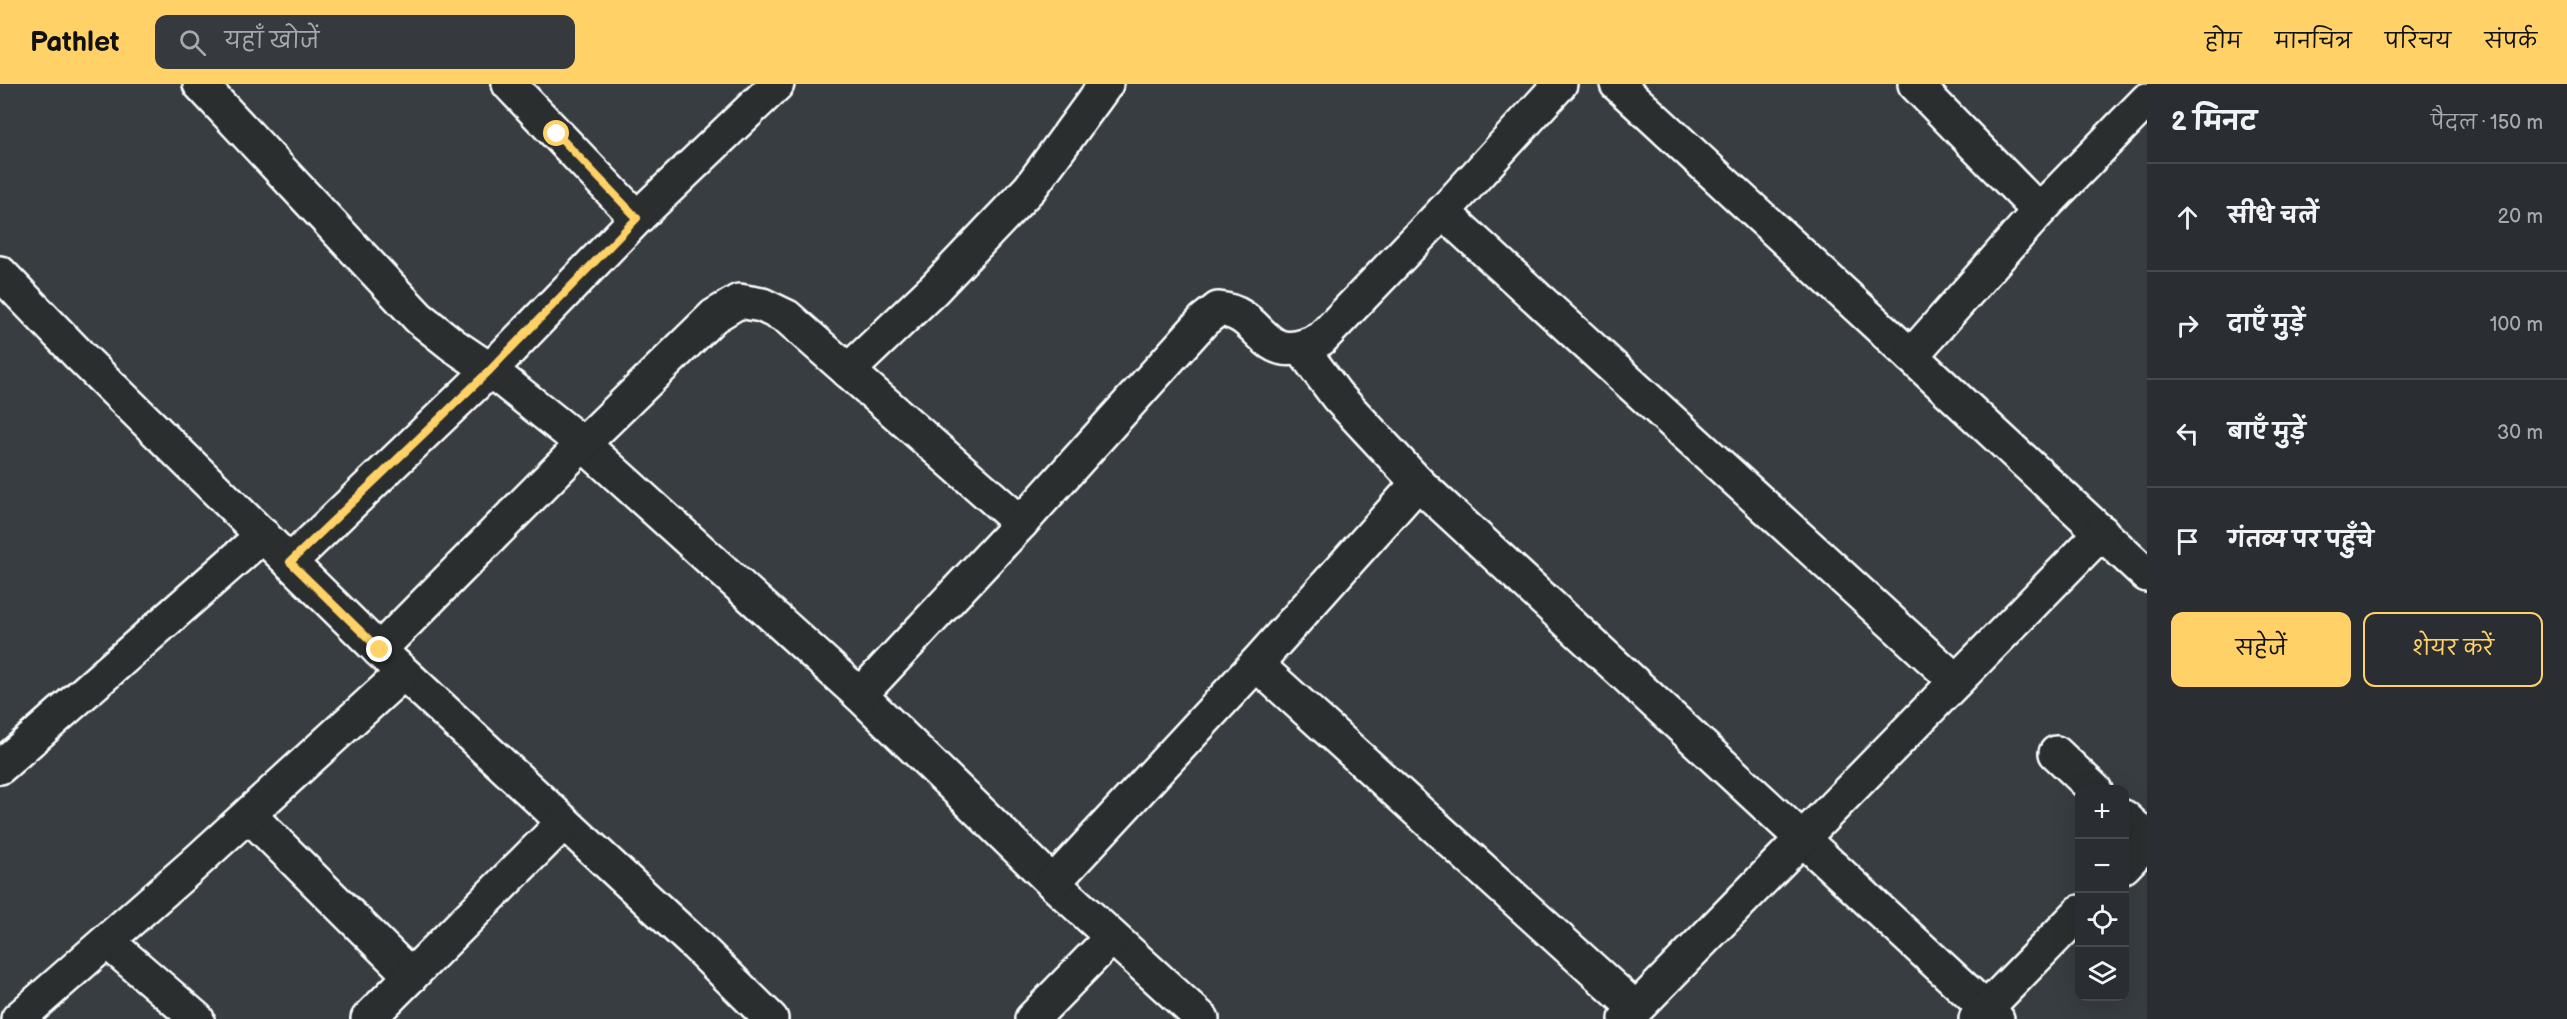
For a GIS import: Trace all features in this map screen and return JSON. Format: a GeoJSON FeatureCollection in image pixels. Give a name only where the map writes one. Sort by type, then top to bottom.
{"type":"FeatureCollection","features":[{"type":"Feature","properties":{"kind":"street"},"geometry":{"type":"LineString","coordinates":[[200,84],[419,318],[490,370],[583,444],[860,694],[1053,883],[1202,1019]]}},
{"type":"Feature","properties":{"kind":"street"},"geometry":{"type":"LineString","coordinates":[[509,84],[637,218]]}},
{"type":"Feature","properties":{"kind":"street"},"geometry":{"type":"LineString","coordinates":[[290,562],[490,370],[637,218],[777,84]]}},
{"type":"Feature","properties":{"kind":"street"},"geometry":{"type":"LineString","coordinates":[[848,371],[934,289],[1030,188],[1106,84]]}},
{"type":"Feature","properties":{"kind":"street"},"geometry":{"type":"LineString","coordinates":[[860,694],[1021,523],[1204,320],[1218,309],[1231,310],[1273,345],[1287,350],[1302,349],[1320,339],[1443,212],[1560,84]]}},
{"type":"Feature","properties":{"kind":"street"},"geometry":{"type":"LineString","coordinates":[[1617,84],[2147,575]]}},
{"type":"Feature","properties":{"kind":"street"},"geometry":{"type":"LineString","coordinates":[[1916,84],[2039,211]]}},
{"type":"Feature","properties":{"kind":"street"},"geometry":{"type":"LineString","coordinates":[[1911,356],[2039,211],[2147,100]]}},
{"type":"Feature","properties":{"kind":"street"},"geometry":{"type":"LineString","coordinates":[[1443,212],[1956,681]]}},
{"type":"Feature","properties":{"kind":"street"},"geometry":{"type":"LineString","coordinates":[[0,273],[79,355],[403,673],[670,920],[771,1019]]}},
{"type":"Feature","properties":{"kind":"street"},"geometry":{"type":"LineString","coordinates":[[380,650],[583,444],[714,316],[739,301],[762,305],[787,317],[1021,523]]}},
{"type":"Feature","properties":{"kind":"street"},"geometry":{"type":"LineString","coordinates":[[1302,349],[1345,405],[1418,483],[1803,839],[1986,1016],[2075,916]]}},
{"type":"Feature","properties":{"kind":"street"},"geometry":{"type":"LineString","coordinates":[[1053,883],[1256,664],[1418,483]]}},
{"type":"Feature","properties":{"kind":"street"},"geometry":{"type":"LineString","coordinates":[[1256,664],[1631,1014],[2102,532]]}},
{"type":"Feature","properties":{"kind":"street"},"geometry":{"type":"LineString","coordinates":[[1,763],[262,534]]}},
{"type":"Feature","properties":{"kind":"street"},"geometry":{"type":"LineString","coordinates":[[18,1019],[108,942],[403,673]]}},
{"type":"Feature","properties":{"kind":"street"},"geometry":{"type":"LineString","coordinates":[[2056,753],[2091,785]]}},
{"type":"Feature","properties":{"kind":"street"},"geometry":{"type":"LineString","coordinates":[[249,815],[411,976]]}},
{"type":"Feature","properties":{"kind":"street"},"geometry":{"type":"LineString","coordinates":[[2129,822],[2147,840],[2129,860]]}},
{"type":"Feature","properties":{"kind":"street"},"geometry":{"type":"LineString","coordinates":[[368,1019],[563,823]]}},
{"type":"Feature","properties":{"kind":"street"},"geometry":{"type":"LineString","coordinates":[[1032,1019],[1112,937]]}},
{"type":"Feature","properties":{"kind":"street"},"geometry":{"type":"LineString","coordinates":[[108,942],[197,1019]]}},
{"type":"Feature","properties":{"kind":"route"},"geometry":{"type":"LineString","coordinates":[[380,650],[290,562],[490,370],[637,218],[557,134]]}}]}
